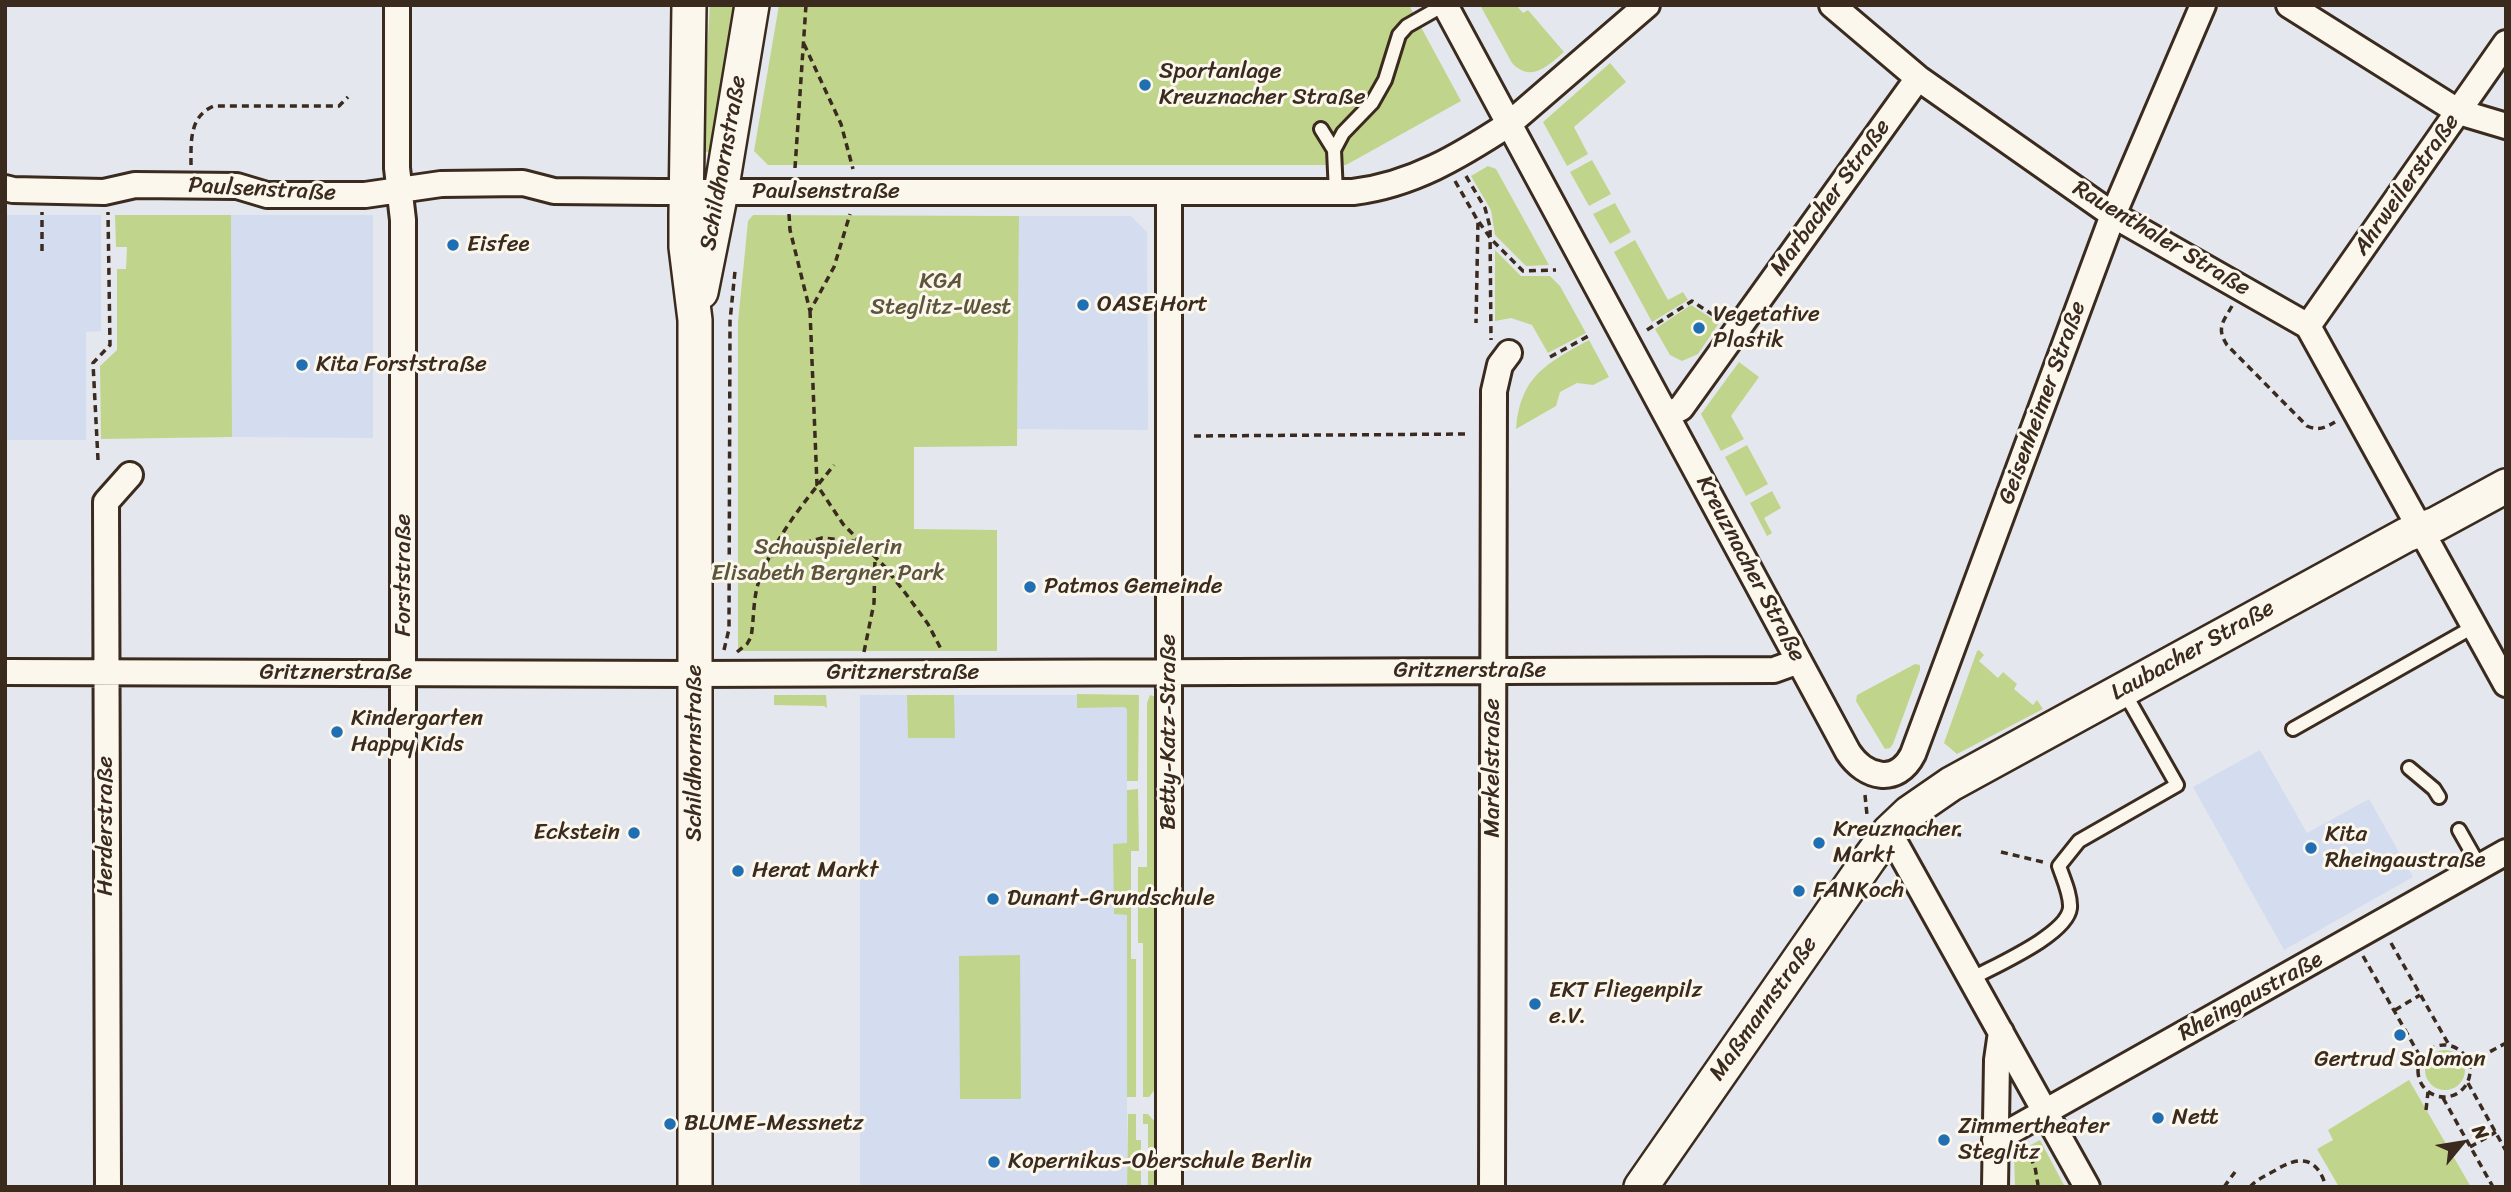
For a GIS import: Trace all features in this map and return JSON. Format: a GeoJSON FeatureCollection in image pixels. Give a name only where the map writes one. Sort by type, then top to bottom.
{"type":"FeatureCollection","features":[{"type":"Feature","properties":{"kind":"main road","name":"Schildhornstraße"},"geometry":{"type":"LineString","coordinates":[[690,5],[686,247],[695,320],[708,665],[695,1187]]}},
{"type":"Feature","properties":{"kind":"main road","name":"Schildhornstraße"},"geometry":{"type":"LineString","coordinates":[[695,320],[721,192],[752,5]]}},
{"type":"Feature","properties":{"kind":"main road","name":"Laubacher Straße"},"geometry":{"type":"LineString","coordinates":[[1889,832],[1933,795],[2122,690],[2506,486]]}},
{"type":"Feature","properties":{"kind":"main road","name":"Maßmannstraße"},"geometry":{"type":"LineString","coordinates":[[1641,1187],[1889,832]]}},
{"type":"Feature","properties":{"kind":"street","name":"Forststraße"},"geometry":{"type":"LineString","coordinates":[[397,5],[397,168],[403,234],[403,1187]]}},
{"type":"Feature","properties":{"kind":"street","name":"Kreuznacher Straße"},"geometry":{"type":"LineString","coordinates":[[1444,5],[1849,752],[1856,763],[1868,772]]}},
{"type":"Feature","properties":{"kind":"street","name":"Paulsenstraße"},"geometry":{"type":"LineString","coordinates":[[5,188],[104,192],[135,185],[237,186],[267,195],[365,195],[441,184],[523,183],[554,191],[1336,193],[1394,185],[1420,175],[1454,168],[1647,5]]}},
{"type":"Feature","properties":{"kind":"street","name":"Rauenthaler Straße"},"geometry":{"type":"LineString","coordinates":[[1832,5],[1918,78],[2113,215],[2308,326]]}},
{"type":"Feature","properties":{"kind":"street","name":"Geisenheimer Straße"},"geometry":{"type":"LineString","coordinates":[[1868,772],[1880,775],[1897,771],[1907,764],[1913,754],[2113,215],[2203,5]]}},
{"type":"Feature","properties":{"kind":"street"},"geometry":{"type":"LineString","coordinates":[[2289,5],[2459,112],[2506,126]]}},
{"type":"Feature","properties":{"kind":"street","name":"Ahrweilerstraße"},"geometry":{"type":"LineString","coordinates":[[2308,326],[2506,43]]}},
{"type":"Feature","properties":{"kind":"street","name":"Marbacher Straße"},"geometry":{"type":"LineString","coordinates":[[1667,415],[1681,408],[1918,78]]}},
{"type":"Feature","properties":{"kind":"street","name":"Betty-Katz-Straße"},"geometry":{"type":"LineString","coordinates":[[1169,192],[1169,1187]]}},
{"type":"Feature","properties":{"kind":"street"},"geometry":{"type":"LineString","coordinates":[[2308,326],[2506,684]]}},
{"type":"Feature","properties":{"kind":"street","name":"Markelstraße"},"geometry":{"type":"LineString","coordinates":[[1492,1187],[1494,391],[1504,359]]}},
{"type":"Feature","properties":{"kind":"street","name":"Herderstraße"},"geometry":{"type":"LineString","coordinates":[[108,1187],[106,502],[130,475]]}},
{"type":"Feature","properties":{"kind":"street","name":"Gritznerstraße"},"geometry":{"type":"LineString","coordinates":[[5,672],[404,673],[708,665],[1169,672],[1774,670],[1799,661]]}},
{"type":"Feature","properties":{"kind":"street"},"geometry":{"type":"LineString","coordinates":[[1889,832],[2087,1187]]}},
{"type":"Feature","properties":{"kind":"street","name":"Rheingaustraße"},"geometry":{"type":"LineString","coordinates":[[1995,1140],[2506,852]]}},
{"type":"Feature","properties":{"kind":"street"},"geometry":{"type":"LineString","coordinates":[[1995,1187],[1997,1060],[2001,1032]]}},
{"type":"Feature","properties":{"kind":"lane"},"geometry":{"type":"LineString","coordinates":[[1334,150],[1343,133],[1372,103],[1385,80],[1399,35],[1407,26],[1444,5]]}},
{"type":"Feature","properties":{"kind":"lane"},"geometry":{"type":"LineString","coordinates":[[1321,129],[1334,150],[1336,193]]}},
{"type":"Feature","properties":{"kind":"lane"},"geometry":{"type":"LineString","coordinates":[[2293,729],[2473,627]]}},
{"type":"Feature","properties":{"kind":"lane"},"geometry":{"type":"LineString","coordinates":[[1971,979],[2041,940],[2058,928],[2068,916],[2071,905],[2059,866],[2079,841],[2177,785],[2122,690]]}},
{"type":"Feature","properties":{"kind":"lane"},"geometry":{"type":"LineString","coordinates":[[2409,768],[2440,797]]}},
{"type":"Feature","properties":{"kind":"lane"},"geometry":{"type":"LineString","coordinates":[[2459,830],[2480,867]]}},
{"type":"Feature","properties":{"kind":"path"},"geometry":{"type":"LineString","coordinates":[[795,168],[806,5]]}},
{"type":"Feature","properties":{"kind":"path"},"geometry":{"type":"LineString","coordinates":[[804,44],[841,124],[853,169]]}},
{"type":"Feature","properties":{"kind":"path"},"geometry":{"type":"LineString","coordinates":[[191,167],[191,131],[205,109],[214,106],[339,106],[348,97]]}},
{"type":"Feature","properties":{"kind":"path"},"geometry":{"type":"LineString","coordinates":[[1454,168],[1478,221],[1491,239],[1523,271],[1556,270]]}},
{"type":"Feature","properties":{"kind":"path"},"geometry":{"type":"LineString","coordinates":[[1454,168],[1485,208],[1491,239],[1491,349],[1504,359]]}},
{"type":"Feature","properties":{"kind":"path"},"geometry":{"type":"LineString","coordinates":[[42,251],[43,210]]}},
{"type":"Feature","properties":{"kind":"path"},"geometry":{"type":"LineString","coordinates":[[98,460],[93,363],[110,345],[108,210]]}},
{"type":"Feature","properties":{"kind":"path"},"geometry":{"type":"LineString","coordinates":[[789,212],[790,230],[810,311],[817,485],[837,517],[918,609],[945,655]]}},
{"type":"Feature","properties":{"kind":"path"},"geometry":{"type":"LineString","coordinates":[[810,311],[834,267],[851,212]]}},
{"type":"Feature","properties":{"kind":"path"},"geometry":{"type":"LineString","coordinates":[[1476,323],[1478,221]]}},
{"type":"Feature","properties":{"kind":"path"},"geometry":{"type":"LineString","coordinates":[[708,665],[729,629],[730,321],[736,258]]}},
{"type":"Feature","properties":{"kind":"path"},"geometry":{"type":"LineString","coordinates":[[1647,330],[1692,301],[1724,323]]}},
{"type":"Feature","properties":{"kind":"path"},"geometry":{"type":"LineString","coordinates":[[2234,301],[2221,325],[2221,335],[2227,345],[2307,426],[2315,430],[2325,428],[2342,418]]}},
{"type":"Feature","properties":{"kind":"path"},"geometry":{"type":"LineString","coordinates":[[1550,357],[1592,334]]}},
{"type":"Feature","properties":{"kind":"path"},"geometry":{"type":"LineString","coordinates":[[1194,436],[1468,434]]}},
{"type":"Feature","properties":{"kind":"path"},"geometry":{"type":"LineString","coordinates":[[733,656],[751,637],[758,586],[769,557],[834,464]]}},
{"type":"Feature","properties":{"kind":"path"},"geometry":{"type":"LineString","coordinates":[[769,557],[793,546],[822,538],[859,542]]}},
{"type":"Feature","properties":{"kind":"path"},"geometry":{"type":"LineString","coordinates":[[863,655],[872,617],[875,557]]}},
{"type":"Feature","properties":{"kind":"path"},"geometry":{"type":"LineString","coordinates":[[1868,772],[1865,793],[1868,834],[1889,832]]}},
{"type":"Feature","properties":{"kind":"path"},"geometry":{"type":"LineString","coordinates":[[1926,828],[1961,835]]}},
{"type":"Feature","properties":{"kind":"path"},"geometry":{"type":"LineString","coordinates":[[2001,852],[2059,866]]}},
{"type":"Feature","properties":{"kind":"path"},"geometry":{"type":"LineString","coordinates":[[2388,939],[2449,1045]]}},
{"type":"Feature","properties":{"kind":"path"},"geometry":{"type":"LineString","coordinates":[[2362,953],[2421,1058]]}},
{"type":"Feature","properties":{"kind":"path"},"geometry":{"type":"LineString","coordinates":[[2394,1010],[2420,995]]}},
{"type":"Feature","properties":{"kind":"path"},"geometry":{"type":"LineString","coordinates":[[2469,1063],[2506,1043]]}},
{"type":"Feature","properties":{"kind":"path"},"geometry":{"type":"LineString","coordinates":[[2449,1045],[2462,1051],[2469,1063],[2468,1083],[2458,1094],[2443,1098],[2428,1093],[2419,1080],[2418,1065],[2421,1058],[2433,1047],[2449,1045]]}},
{"type":"Feature","properties":{"kind":"path"},"geometry":{"type":"LineString","coordinates":[[2468,1083],[2506,1151]]}},
{"type":"Feature","properties":{"kind":"path"},"geometry":{"type":"LineString","coordinates":[[2426,1110],[2428,1093]]}},
{"type":"Feature","properties":{"kind":"path"},"geometry":{"type":"LineString","coordinates":[[2443,1098],[2493,1187]]}},
{"type":"Feature","properties":{"kind":"path"},"geometry":{"type":"LineString","coordinates":[[2470,1147],[2496,1132]]}},
{"type":"Feature","properties":{"kind":"path"},"geometry":{"type":"LineString","coordinates":[[2024,1144],[2035,1167],[2038,1186]]}},
{"type":"Feature","properties":{"kind":"path"},"geometry":{"type":"LineString","coordinates":[[2250,1187],[2289,1161],[2298,1159],[2318,1168],[2326,1187]]}},
{"type":"Feature","properties":{"kind":"path"},"geometry":{"type":"LineString","coordinates":[[2224,1187],[2235,1172]]}},
{"type":"Feature","properties":{"kind":"shaded area"},"geometry":{"type":"Polygon","coordinates":[[[5,215],[101,215],[101,331],[86,332],[86,440],[5,440],[5,215]]]}},
{"type":"Feature","properties":{"kind":"shaded area","name":"Kita Forststraße"},"geometry":{"type":"Polygon","coordinates":[[[231,215],[373,215],[373,438],[232,437],[231,215]]]}},
{"type":"Feature","properties":{"kind":"shaded area","name":"OASE Hort"},"geometry":{"type":"Polygon","coordinates":[[[1019,216],[1131,216],[1147,232],[1148,430],[1017,429],[1019,216]]]}},
{"type":"Feature","properties":{"kind":"shaded area","name":"Dunant-Grundschule"},"geometry":{"type":"Polygon","coordinates":[[[860,695],[1127,695],[1127,1187],[860,1187],[860,695]]]}},
{"type":"Feature","properties":{"kind":"shaded area","name":"Kita Rheingaustraße"},"geometry":{"type":"Polygon","coordinates":[[[2260,750],[2307,833],[2369,799],[2413,877],[2284,950],[2193,787],[2260,750]]]}},
{"type":"Feature","properties":{"kind":"green space"},"geometry":{"type":"Polygon","coordinates":[[[710,5],[735,5],[711,152],[701,152],[710,5]]]}},
{"type":"Feature","properties":{"kind":"green space","name":"Sportanlage Kreuznacher Straße"},"geometry":{"type":"Polygon","coordinates":[[[779,5],[1409,5],[1461,101],[1346,165],[768,165],[754,151],[779,5]]]}},
{"type":"Feature","properties":{"kind":"green space"},"geometry":{"type":"Polygon","coordinates":[[[1480,5],[1516,5],[1523,13],[1528,10],[1564,52],[1539,70],[1526,72],[1519,69],[1512,63],[1480,5]]]}},
{"type":"Feature","properties":{"kind":"green space"},"geometry":{"type":"Polygon","coordinates":[[[1610,63],[1626,82],[1574,127],[1588,154],[1567,166],[1543,122],[1610,63]]]}},
{"type":"Feature","properties":{"kind":"green space"},"geometry":{"type":"Polygon","coordinates":[[[1592,160],[1611,194],[1589,206],[1570,172],[1592,160]]]}},
{"type":"Feature","properties":{"kind":"green space"},"geometry":{"type":"Polygon","coordinates":[[[1488,166],[1496,169],[1549,265],[1526,266],[1495,235],[1491,210],[1471,176],[1488,166]]]}},
{"type":"Feature","properties":{"kind":"green space"},"geometry":{"type":"Polygon","coordinates":[[[1615,203],[1631,232],[1610,244],[1593,214],[1615,203]]]}},
{"type":"Feature","properties":{"kind":"green space"},"geometry":{"type":"Polygon","coordinates":[[[115,215],[231,215],[232,437],[101,439],[100,366],[117,350],[117,269],[126,269],[127,247],[116,247],[115,215]]]}},
{"type":"Feature","properties":{"kind":"green space","name":"Schauspielerin Elisabeth Bergner Park"},"geometry":{"type":"Polygon","coordinates":[[[753,215],[1019,216],[1017,446],[914,447],[914,529],[997,530],[997,651],[738,651],[738,322],[748,221],[753,215]]]}},
{"type":"Feature","properties":{"kind":"green space"},"geometry":{"type":"Polygon","coordinates":[[[1635,240],[1668,300],[1683,292],[1688,300],[1652,322],[1614,252],[1635,240]]]}},
{"type":"Feature","properties":{"kind":"green space"},"geometry":{"type":"Polygon","coordinates":[[[1495,250],[1521,276],[1550,276],[1560,286],[1586,333],[1548,353],[1532,325],[1511,318],[1495,321],[1495,250]]]}},
{"type":"Feature","properties":{"kind":"green space"},"geometry":{"type":"Polygon","coordinates":[[[1691,305],[1719,323],[1698,354],[1682,361],[1670,355],[1655,329],[1691,305]]]}},
{"type":"Feature","properties":{"kind":"green space"},"geometry":{"type":"Polygon","coordinates":[[[1589,340],[1609,377],[1593,385],[1577,383],[1560,392],[1556,406],[1516,429],[1523,396],[1538,373],[1560,356],[1589,340]]]}},
{"type":"Feature","properties":{"kind":"green space"},"geometry":{"type":"Polygon","coordinates":[[[1739,362],[1759,377],[1731,416],[1744,439],[1721,451],[1701,414],[1739,362]]]}},
{"type":"Feature","properties":{"kind":"green space"},"geometry":{"type":"Polygon","coordinates":[[[1747,445],[1768,484],[1746,496],[1725,457],[1747,445]]]}},
{"type":"Feature","properties":{"kind":"green space"},"geometry":{"type":"Polygon","coordinates":[[[1772,491],[1781,508],[1764,518],[1772,533],[1767,536],[1750,503],[1772,491]]]}},
{"type":"Feature","properties":{"kind":"green space"},"geometry":{"type":"Polygon","coordinates":[[[1979,650],[1984,655],[1979,661],[1998,678],[2003,672],[2017,684],[2014,689],[2033,705],[2037,700],[2043,709],[1957,754],[1944,743],[1979,650]]]}},
{"type":"Feature","properties":{"kind":"green space"},"geometry":{"type":"Polygon","coordinates":[[[1915,664],[1920,665],[1920,670],[1893,744],[1885,749],[1856,701],[1857,695],[1915,664]]]}},
{"type":"Feature","properties":{"kind":"green space"},"geometry":{"type":"Polygon","coordinates":[[[1077,694],[1139,695],[1138,781],[1127,781],[1127,709],[1077,708],[1077,694]]]}},
{"type":"Feature","properties":{"kind":"green space"},"geometry":{"type":"Polygon","coordinates":[[[774,695],[826,695],[827,708],[774,705],[774,695]]]}},
{"type":"Feature","properties":{"kind":"green space"},"geometry":{"type":"Polygon","coordinates":[[[907,695],[954,695],[955,738],[908,738],[907,695]]]}},
{"type":"Feature","properties":{"kind":"green space"},"geometry":{"type":"Polygon","coordinates":[[[1150,695],[1156,697],[1156,1088],[1149,1097],[1143,1097],[1143,943],[1138,943],[1138,867],[1147,867],[1147,703],[1150,695]]]}},
{"type":"Feature","properties":{"kind":"green space"},"geometry":{"type":"Polygon","coordinates":[[[1138,789],[1139,851],[1131,851],[1131,959],[1136,959],[1136,1097],[1127,1097],[1127,915],[1114,914],[1113,844],[1127,843],[1127,790],[1138,789]]]}},
{"type":"Feature","properties":{"kind":"green space"},"geometry":{"type":"Polygon","coordinates":[[[1020,955],[1021,1099],[960,1099],[959,956],[1020,955]]]}},
{"type":"Feature","properties":{"kind":"green space"},"geometry":{"type":"Polygon","coordinates":[[[2445,1050],[2453,1051],[2459,1056],[2464,1062],[2464,1078],[2459,1084],[2453,1089],[2445,1090],[2437,1089],[2431,1084],[2426,1078],[2425,1070],[2426,1062],[2431,1056],[2437,1051],[2445,1050]]]}},
{"type":"Feature","properties":{"kind":"green space"},"geometry":{"type":"Polygon","coordinates":[[[2409,1080],[2471,1187],[2339,1187],[2317,1149],[2333,1140],[2328,1130],[2409,1080]]]}},
{"type":"Feature","properties":{"kind":"green space"},"geometry":{"type":"Polygon","coordinates":[[[1128,1114],[1136,1114],[1136,1140],[1141,1140],[1141,1187],[1127,1187],[1128,1114]]]}},
{"type":"Feature","properties":{"kind":"green space"},"geometry":{"type":"Polygon","coordinates":[[[1143,1114],[1148,1114],[1156,1123],[1156,1187],[1148,1187],[1148,1124],[1143,1124],[1143,1114]]]}},
{"type":"Feature","properties":{"kind":"green space"},"geometry":{"type":"Polygon","coordinates":[[[2040,1140],[2065,1187],[2015,1187],[2014,1154],[2040,1140]]]}},
{"type":"Feature","properties":{"kind":"place","name":"Sportanlage Kreuznacher Straße"},"geometry":{"type":"Point","coordinates":[1145,85]}},
{"type":"Feature","properties":{"kind":"place","name":"Eisfee"},"geometry":{"type":"Point","coordinates":[453,245]}},
{"type":"Feature","properties":{"kind":"place","name":"OASE Hort"},"geometry":{"type":"Point","coordinates":[1083,305]}},
{"type":"Feature","properties":{"kind":"place","name":"Vegetative Plastik"},"geometry":{"type":"Point","coordinates":[1699,328]}},
{"type":"Feature","properties":{"kind":"place","name":"Kita Forststraße"},"geometry":{"type":"Point","coordinates":[302,365]}},
{"type":"Feature","properties":{"kind":"place","name":"Patmos Gemeinde"},"geometry":{"type":"Point","coordinates":[1030,587]}},
{"type":"Feature","properties":{"kind":"place","name":"Kindergarten Happy Kids"},"geometry":{"type":"Point","coordinates":[337,732]}},
{"type":"Feature","properties":{"kind":"place","name":"Eckstein"},"geometry":{"type":"Point","coordinates":[634,833]}},
{"type":"Feature","properties":{"kind":"place","name":"Kreuznacher Markt"},"geometry":{"type":"Point","coordinates":[1819,843]}},
{"type":"Feature","properties":{"kind":"place","name":"Kita Rheingaustraße"},"geometry":{"type":"Point","coordinates":[2311,848]}},
{"type":"Feature","properties":{"kind":"place","name":"Herat Markt"},"geometry":{"type":"Point","coordinates":[738,871]}},
{"type":"Feature","properties":{"kind":"place","name":"FANKoch"},"geometry":{"type":"Point","coordinates":[1799,891]}},
{"type":"Feature","properties":{"kind":"place","name":"Dunant-Grundschule"},"geometry":{"type":"Point","coordinates":[993,899]}},
{"type":"Feature","properties":{"kind":"place","name":"EKT Fliegenpilz e.V."},"geometry":{"type":"Point","coordinates":[1535,1004]}},
{"type":"Feature","properties":{"kind":"place","name":"Gertrud Salomon"},"geometry":{"type":"Point","coordinates":[2400,1035]}},
{"type":"Feature","properties":{"kind":"place","name":"Nett"},"geometry":{"type":"Point","coordinates":[2158,1118]}},
{"type":"Feature","properties":{"kind":"place","name":"BLUME-Messnetz"},"geometry":{"type":"Point","coordinates":[670,1124]}},
{"type":"Feature","properties":{"kind":"place","name":"Zimmertheater Steglitz"},"geometry":{"type":"Point","coordinates":[1944,1140]}},
{"type":"Feature","properties":{"kind":"place","name":"Kopernikus-Oberschule Berlin"},"geometry":{"type":"Point","coordinates":[994,1162]}},
{"type":"Feature","properties":{"kind":"park label","name":"KGA Steglitz-West"},"geometry":{"type":"Point","coordinates":[941,295]}}]}
